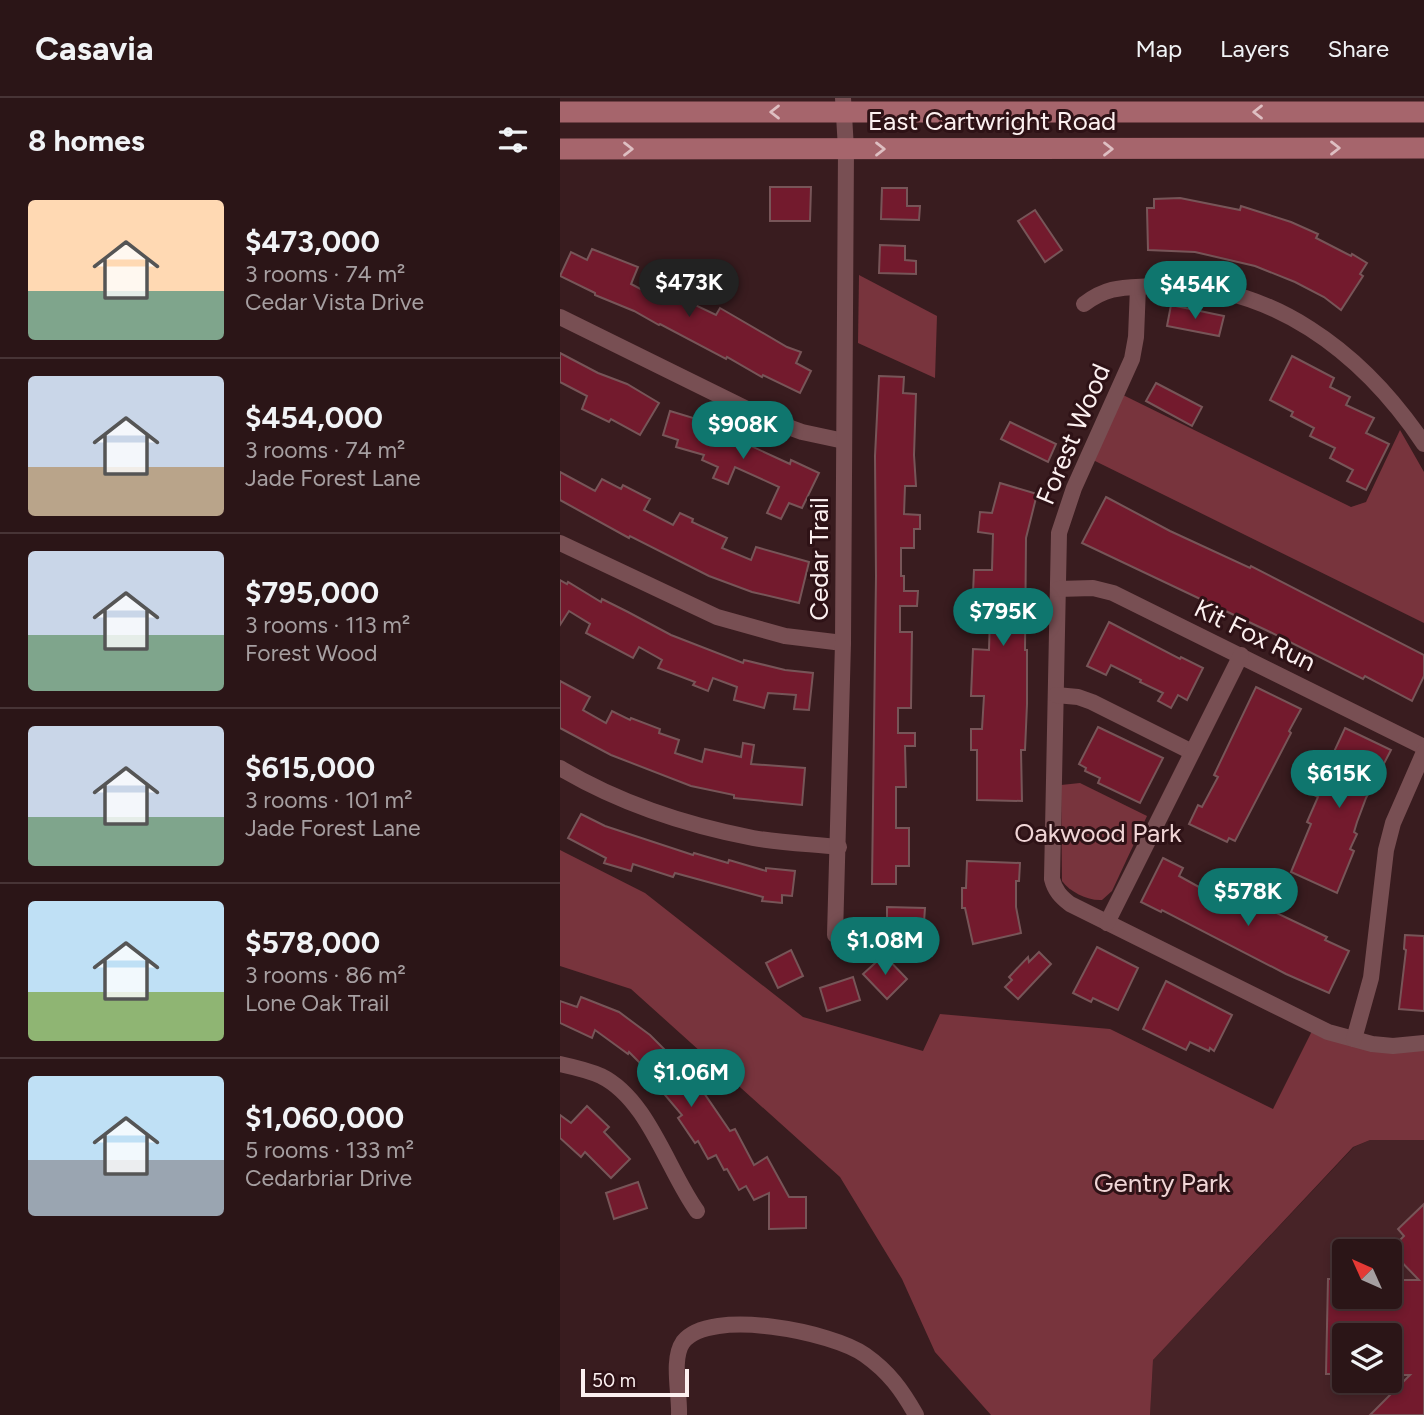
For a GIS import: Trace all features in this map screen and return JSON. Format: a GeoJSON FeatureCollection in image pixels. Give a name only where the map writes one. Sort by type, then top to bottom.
{"type":"FeatureCollection","features":[{"type":"Feature","properties":{"kind":"main road","name":"East Cartwright Road"},"geometry":{"type":"LineString","coordinates":[[560,112],[843,105],[1424,112]]}},
{"type":"Feature","properties":{"kind":"main road","name":"East Cartwright Road"},"geometry":{"type":"LineString","coordinates":[[560,149],[1424,148]]}},
{"type":"Feature","properties":{"kind":"street","name":"Cedar Trail"},"geometry":{"type":"LineString","coordinates":[[835,935],[843,643],[846,149],[843,105]]}},
{"type":"Feature","properties":{"kind":"street"},"geometry":{"type":"LineString","coordinates":[[1084,304],[1105,290],[1179,285],[1206,287],[1242,297],[1279,312],[1337,346],[1369,374],[1404,415],[1424,444]]}},
{"type":"Feature","properties":{"kind":"street","name":"Forest Wood"},"geometry":{"type":"LineString","coordinates":[[1107,923],[1070,904],[1058,894],[1052,879],[1059,533],[1074,488],[1132,359],[1136,337],[1138,287]]}},
{"type":"Feature","properties":{"kind":"street"},"geometry":{"type":"LineString","coordinates":[[560,317],[777,423],[802,432],[844,441]]}},
{"type":"Feature","properties":{"kind":"street"},"geometry":{"type":"LineString","coordinates":[[560,542],[717,617],[785,636],[843,643]]}},
{"type":"Feature","properties":{"kind":"street","name":"Kit Fox Run"},"geometry":{"type":"LineString","coordinates":[[1058,589],[1093,587],[1113,593],[1424,747]]}},
{"type":"Feature","properties":{"kind":"street"},"geometry":{"type":"LineString","coordinates":[[1241,655],[1107,923],[1328,1032],[1372,1044],[1393,1046],[1424,1043]]}},
{"type":"Feature","properties":{"kind":"street"},"geometry":{"type":"LineString","coordinates":[[1056,695],[1078,697],[1092,702],[1192,752]]}},
{"type":"Feature","properties":{"kind":"street"},"geometry":{"type":"LineString","coordinates":[[1353,1039],[1371,978],[1386,850],[1393,823],[1424,752]]}},
{"type":"Feature","properties":{"kind":"street"},"geometry":{"type":"LineString","coordinates":[[562,775],[694,825],[755,838],[839,847]]}},
{"type":"Feature","properties":{"kind":"street"},"geometry":{"type":"LineString","coordinates":[[560,1064],[582,1068],[604,1077],[625,1096],[659,1142],[682,1191],[697,1211]]}},
{"type":"Feature","properties":{"kind":"street"},"geometry":{"type":"LineString","coordinates":[[679,1415],[676,1359],[682,1343],[695,1331],[713,1325],[769,1327],[814,1333],[864,1354],[900,1386],[916,1415]]}},
{"type":"Feature","properties":{"kind":"shaded area"},"geometry":{"type":"Polygon","coordinates":[[[1370,1140],[1424,1140],[1424,1415],[1150,1415],[1153,1360],[1354,1147],[1370,1140]]]}},
{"type":"Feature","properties":{"kind":"green space"},"geometry":{"type":"Polygon","coordinates":[[[859,275],[937,316],[935,378],[858,343],[859,275]]]}},
{"type":"Feature","properties":{"kind":"green space"},"geometry":{"type":"Polygon","coordinates":[[[1123,395],[1351,507],[1366,502],[1400,430],[1424,472],[1424,623],[1093,460],[1123,395]]]}},
{"type":"Feature","properties":{"kind":"green space","name":"Oakwood Park"},"geometry":{"type":"Polygon","coordinates":[[[1080,783],[1147,816],[1112,891],[1102,900],[1080,895],[1062,881],[1061,785],[1080,783]]]}},
{"type":"Feature","properties":{"kind":"green space","name":"Gentry Park"},"geometry":{"type":"Polygon","coordinates":[[[560,850],[645,893],[803,1017],[923,1051],[940,1014],[1110,1029],[1273,1109],[1312,1031],[1424,1049],[1424,1140],[1370,1140],[1353,1147],[1153,1360],[1150,1415],[991,1415],[935,1352],[902,1279],[840,1177],[631,989],[560,966],[560,850]]]}},
{"type":"Feature","properties":{"kind":"building"},"geometry":{"type":"Polygon","coordinates":[[[770,187],[811,187],[810,221],[770,221],[770,187]]]}},
{"type":"Feature","properties":{"kind":"building"},"geometry":{"type":"Polygon","coordinates":[[[882,188],[907,188],[907,206],[920,206],[919,220],[881,219],[882,188]]]}},
{"type":"Feature","properties":{"kind":"building"},"geometry":{"type":"Polygon","coordinates":[[[1180,198],[1240,210],[1241,206],[1291,222],[1318,234],[1316,238],[1367,263],[1360,274],[1363,276],[1341,310],[1324,297],[1295,282],[1255,266],[1195,252],[1148,250],[1147,208],[1154,208],[1154,199],[1180,198]]]}},
{"type":"Feature","properties":{"kind":"building"},"geometry":{"type":"Polygon","coordinates":[[[1035,210],[1062,250],[1045,262],[1018,221],[1035,210]]]}},
{"type":"Feature","properties":{"kind":"building"},"geometry":{"type":"Polygon","coordinates":[[[880,245],[905,246],[905,260],[916,261],[916,274],[879,273],[880,245]]]}},
{"type":"Feature","properties":{"kind":"building"},"geometry":{"type":"Polygon","coordinates":[[[592,249],[638,267],[631,284],[656,297],[660,287],[694,301],[693,304],[716,315],[720,308],[787,347],[801,352],[796,363],[811,371],[800,393],[763,375],[762,377],[727,357],[726,359],[560,276],[571,252],[587,260],[592,249]]]}},
{"type":"Feature","properties":{"kind":"building"},"geometry":{"type":"Polygon","coordinates":[[[1171,305],[1224,316],[1219,336],[1167,326],[1171,305]]]}},
{"type":"Feature","properties":{"kind":"building"},"geometry":{"type":"Polygon","coordinates":[[[560,353],[598,373],[627,384],[659,403],[640,435],[611,419],[609,422],[582,409],[587,396],[560,382],[560,353]]]}},
{"type":"Feature","properties":{"kind":"building"},"geometry":{"type":"Polygon","coordinates":[[[1292,356],[1334,378],[1330,387],[1350,397],[1346,405],[1374,418],[1366,433],[1389,444],[1366,490],[1347,481],[1353,470],[1330,458],[1335,448],[1310,436],[1314,428],[1291,416],[1293,412],[1270,400],[1292,356]]]}},
{"type":"Feature","properties":{"kind":"building"},"geometry":{"type":"Polygon","coordinates":[[[879,376],[904,377],[903,393],[916,394],[916,486],[905,486],[904,514],[920,515],[920,529],[914,529],[914,548],[901,548],[901,576],[904,576],[904,591],[918,591],[917,606],[900,606],[900,632],[912,632],[911,708],[898,708],[898,733],[915,733],[915,746],[905,746],[906,787],[896,787],[896,828],[909,828],[909,866],[896,866],[896,884],[872,884],[875,456],[879,376]]]}},
{"type":"Feature","properties":{"kind":"building"},"geometry":{"type":"Polygon","coordinates":[[[1156,383],[1202,407],[1192,426],[1146,401],[1156,383]]]}},
{"type":"Feature","properties":{"kind":"building"},"geometry":{"type":"Polygon","coordinates":[[[670,411],[700,420],[699,422],[790,464],[791,460],[819,473],[802,508],[789,503],[781,519],[767,513],[779,487],[735,467],[728,484],[713,478],[718,467],[702,460],[704,455],[676,447],[678,440],[663,435],[670,411]]]}},
{"type":"Feature","properties":{"kind":"building"},"geometry":{"type":"Polygon","coordinates":[[[1010,422],[1056,444],[1048,462],[1001,439],[1010,422]]]}},
{"type":"Feature","properties":{"kind":"building"},"geometry":{"type":"Polygon","coordinates":[[[560,472],[595,491],[602,479],[621,489],[623,485],[650,499],[644,510],[673,525],[680,513],[693,519],[692,522],[727,538],[722,548],[751,560],[756,547],[809,562],[799,603],[752,592],[709,576],[630,536],[629,538],[560,500],[560,472]]]}},
{"type":"Feature","properties":{"kind":"building"},"geometry":{"type":"Polygon","coordinates":[[[1000,483],[1037,494],[1026,538],[1027,704],[1025,750],[1021,750],[1022,801],[977,800],[977,750],[971,750],[971,729],[982,729],[984,696],[971,696],[973,649],[989,650],[990,616],[972,616],[974,570],[992,570],[993,534],[978,532],[980,512],[992,513],[1000,483]]]}},
{"type":"Feature","properties":{"kind":"building"},"geometry":{"type":"Polygon","coordinates":[[[1106,497],[1170,531],[1250,568],[1251,566],[1424,655],[1424,676],[1412,701],[1365,676],[1363,679],[1082,543],[1106,497]]]}},
{"type":"Feature","properties":{"kind":"building"},"geometry":{"type":"Polygon","coordinates":[[[560,580],[671,635],[743,663],[744,660],[785,670],[813,673],[809,710],[794,709],[796,695],[768,693],[764,708],[734,700],[737,687],[713,678],[708,691],[693,685],[695,682],[658,668],[662,660],[639,647],[633,658],[586,633],[590,624],[569,611],[560,625],[560,580]]]}},
{"type":"Feature","properties":{"kind":"building"},"geometry":{"type":"Polygon","coordinates":[[[1109,622],[1203,668],[1187,700],[1178,695],[1171,708],[1158,701],[1163,693],[1111,665],[1106,675],[1087,666],[1109,622]]]}},
{"type":"Feature","properties":{"kind":"building"},"geometry":{"type":"Polygon","coordinates":[[[560,681],[590,697],[583,710],[606,723],[612,711],[630,720],[631,718],[660,729],[659,733],[679,740],[675,753],[702,762],[705,749],[741,757],[743,743],[754,745],[751,764],[805,768],[802,805],[734,798],[734,795],[691,786],[611,755],[560,728],[560,681]]]}},
{"type":"Feature","properties":{"kind":"building"},"geometry":{"type":"Polygon","coordinates":[[[1256,687],[1301,709],[1235,841],[1229,838],[1227,842],[1189,824],[1198,805],[1202,807],[1218,777],[1214,775],[1256,687]]]}},
{"type":"Feature","properties":{"kind":"building"},"geometry":{"type":"Polygon","coordinates":[[[1098,727],[1163,758],[1140,803],[1098,783],[1100,778],[1085,771],[1086,768],[1079,764],[1098,727]]]}},
{"type":"Feature","properties":{"kind":"building"},"geometry":{"type":"Polygon","coordinates":[[[1345,728],[1391,750],[1366,798],[1354,832],[1357,834],[1350,849],[1354,851],[1337,893],[1291,872],[1311,824],[1307,822],[1318,797],[1314,795],[1345,728]]]}},
{"type":"Feature","properties":{"kind":"building"},"geometry":{"type":"Polygon","coordinates":[[[581,814],[605,826],[693,855],[694,853],[728,863],[729,860],[766,871],[766,868],[795,871],[792,896],[782,895],[782,903],[762,901],[763,897],[675,873],[673,877],[633,864],[631,871],[604,863],[606,858],[568,838],[581,814]]]}},
{"type":"Feature","properties":{"kind":"building"},"geometry":{"type":"Polygon","coordinates":[[[1163,858],[1183,868],[1179,876],[1208,892],[1213,894],[1218,885],[1327,937],[1325,940],[1349,951],[1329,993],[1141,902],[1163,858]]]}},
{"type":"Feature","properties":{"kind":"building"},"geometry":{"type":"Polygon","coordinates":[[[967,861],[1020,863],[1019,881],[1016,881],[1016,907],[1021,933],[973,944],[965,908],[962,908],[962,888],[966,888],[967,861]]]}},
{"type":"Feature","properties":{"kind":"building"},"geometry":{"type":"Polygon","coordinates":[[[887,907],[925,908],[924,922],[911,922],[911,936],[887,935],[887,907]]]}},
{"type":"Feature","properties":{"kind":"building"},"geometry":{"type":"Polygon","coordinates":[[[1405,935],[1424,936],[1424,1011],[1399,1009],[1406,950],[1405,935]]]}},
{"type":"Feature","properties":{"kind":"building"},"geometry":{"type":"Polygon","coordinates":[[[1097,947],[1138,968],[1118,1010],[1093,998],[1091,1002],[1073,993],[1097,947]]]}},
{"type":"Feature","properties":{"kind":"building"},"geometry":{"type":"Polygon","coordinates":[[[791,950],[803,976],[778,988],[766,963],[791,950]]]}},
{"type":"Feature","properties":{"kind":"building"},"geometry":{"type":"Polygon","coordinates":[[[1039,952],[1051,964],[1018,999],[1005,987],[1012,980],[1009,977],[1028,957],[1029,962],[1039,952]]]}},
{"type":"Feature","properties":{"kind":"building"},"geometry":{"type":"Polygon","coordinates":[[[884,955],[907,979],[887,999],[863,974],[884,955]]]}},
{"type":"Feature","properties":{"kind":"building"},"geometry":{"type":"Polygon","coordinates":[[[853,977],[860,1000],[827,1011],[820,988],[853,977]]]}},
{"type":"Feature","properties":{"kind":"building"},"geometry":{"type":"Polygon","coordinates":[[[1166,981],[1232,1015],[1214,1051],[1190,1042],[1186,1050],[1143,1029],[1166,981]]]}},
{"type":"Feature","properties":{"kind":"building"},"geometry":{"type":"Polygon","coordinates":[[[581,997],[619,1012],[650,1035],[684,1069],[686,1067],[704,1088],[702,1090],[730,1131],[735,1129],[754,1165],[767,1157],[789,1197],[806,1197],[806,1228],[769,1229],[769,1193],[754,1200],[746,1186],[739,1190],[716,1155],[708,1159],[698,1141],[695,1143],[678,1118],[682,1115],[660,1089],[663,1086],[629,1052],[628,1054],[595,1030],[592,1038],[560,1023],[560,1001],[577,1007],[581,997]]]}},
{"type":"Feature","properties":{"kind":"building"},"geometry":{"type":"Polygon","coordinates":[[[587,1106],[609,1127],[604,1132],[630,1159],[611,1178],[585,1152],[581,1157],[560,1138],[560,1115],[571,1123],[587,1106]]]}},
{"type":"Feature","properties":{"kind":"building"},"geometry":{"type":"Polygon","coordinates":[[[638,1182],[647,1208],[614,1219],[606,1193],[638,1182]]]}},
{"type":"Feature","properties":{"kind":"building"},"geometry":{"type":"Polygon","coordinates":[[[1424,1204],[1424,1415],[1370,1415],[1392,1393],[1402,1393],[1402,1383],[1410,1375],[1402,1375],[1402,1323],[1332,1323],[1332,1374],[1326,1374],[1328,1279],[1332,1279],[1332,1309],[1402,1309],[1402,1280],[1419,1280],[1402,1262],[1401,1239],[1404,1236],[1398,1229],[1424,1204]]]}}]}
